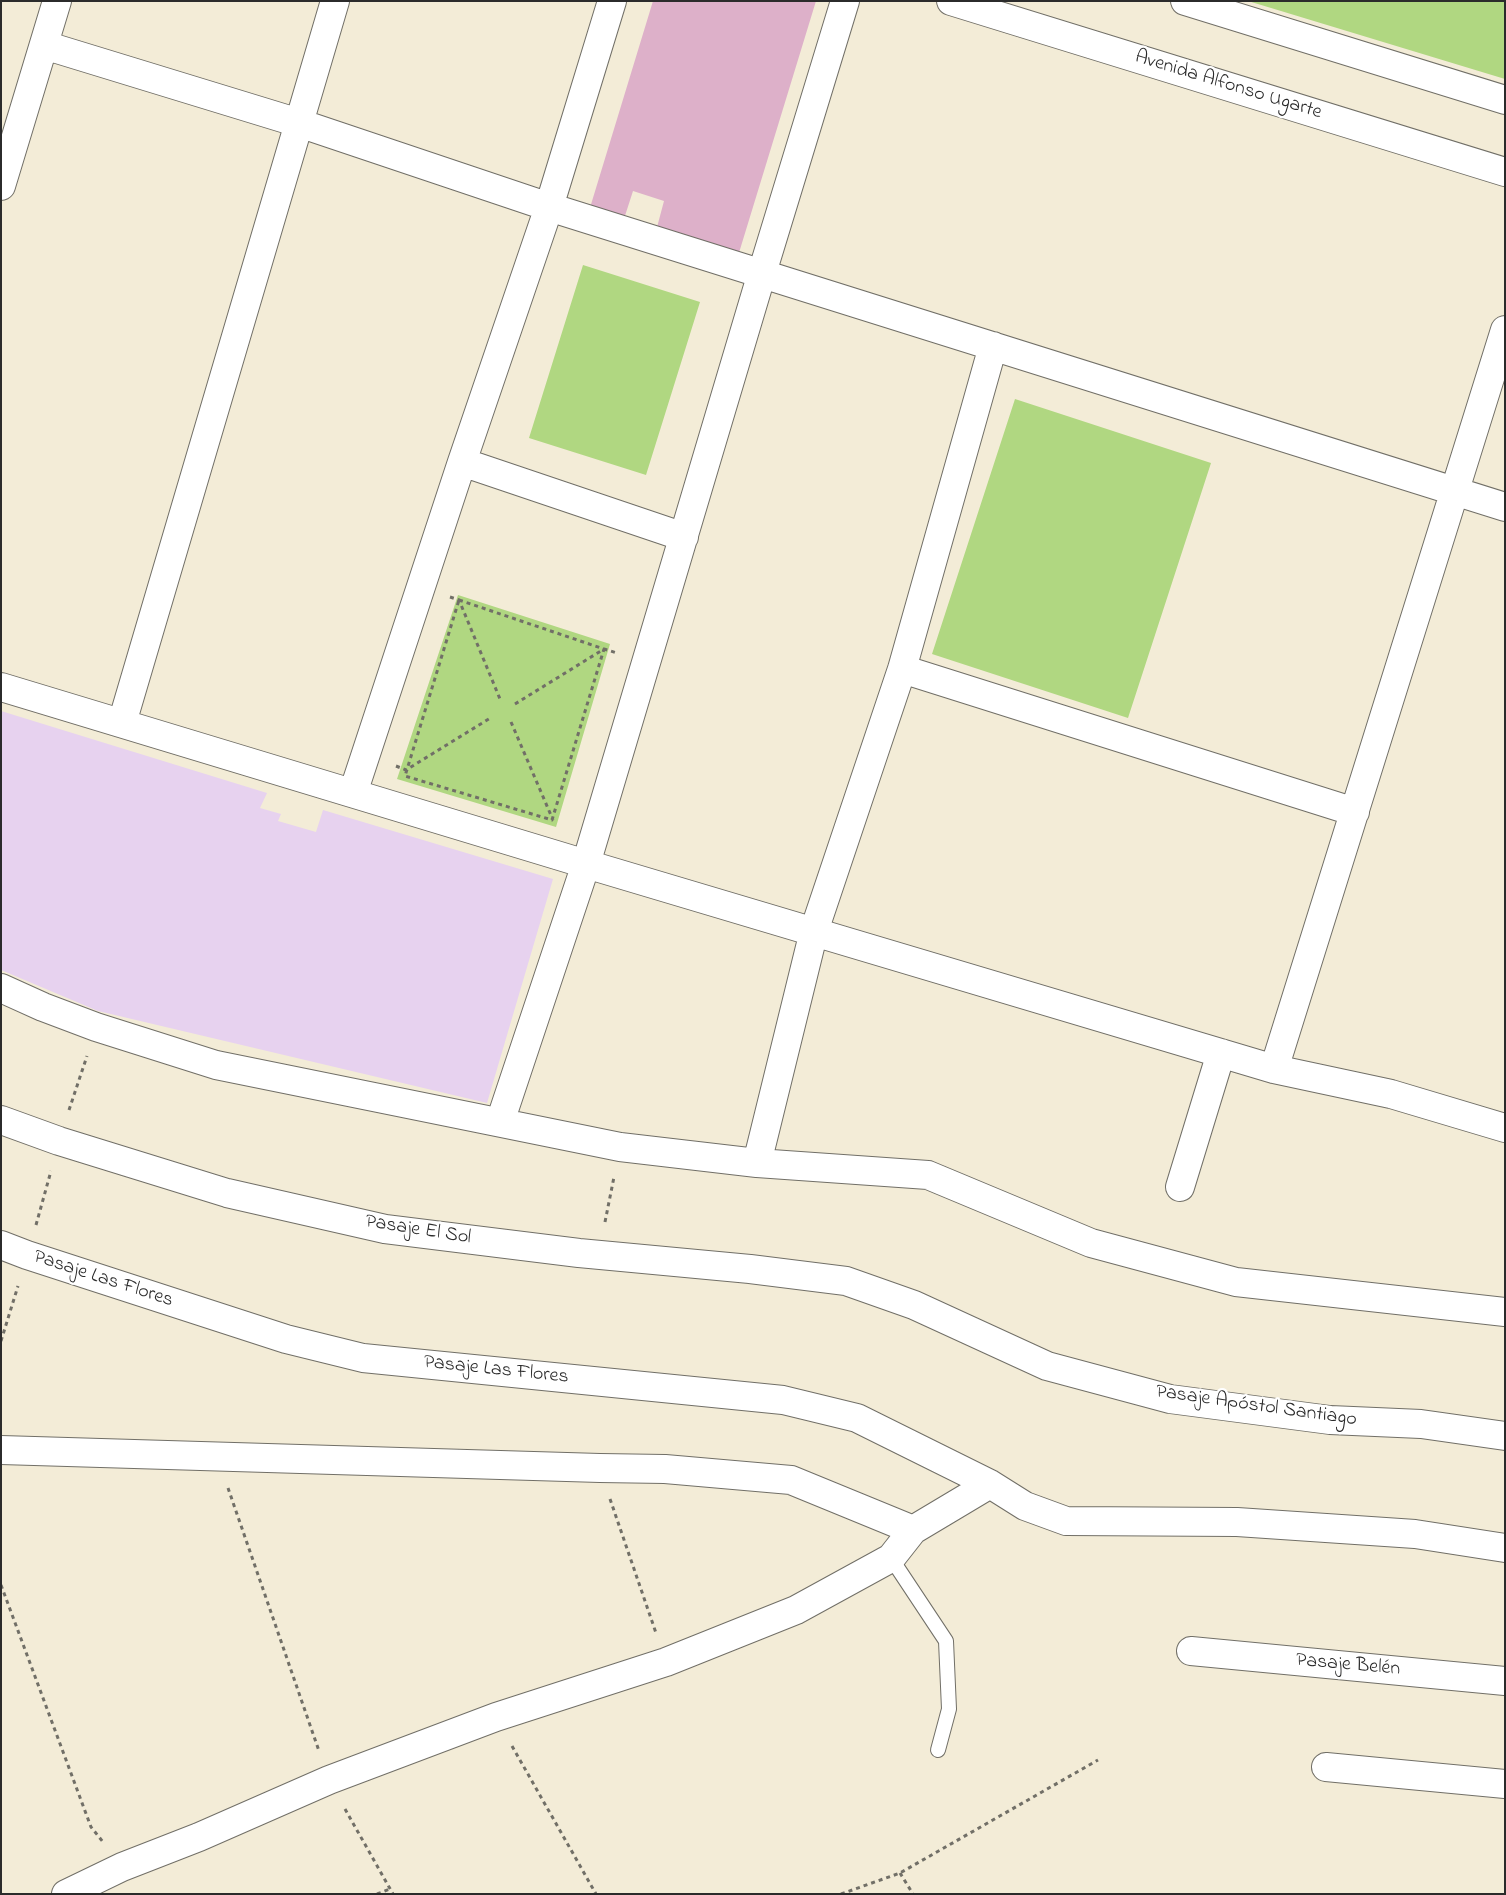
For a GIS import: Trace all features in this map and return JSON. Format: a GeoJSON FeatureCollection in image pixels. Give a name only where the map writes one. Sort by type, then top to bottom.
{"type":"FeatureCollection","features":[{"type":"Feature","properties":{"kind":"street"},"geometry":{"type":"LineString","coordinates":[[2,181],[57,1]]}},
{"type":"Feature","properties":{"kind":"street"},"geometry":{"type":"LineString","coordinates":[[122,723],[335,1]]}},
{"type":"Feature","properties":{"kind":"street"},"geometry":{"type":"LineString","coordinates":[[353,793],[462,462],[549,207],[612,1]]}},
{"type":"Feature","properties":{"kind":"street"},"geometry":{"type":"LineString","coordinates":[[500,1122],[586,864],[845,1]]}},
{"type":"Feature","properties":{"kind":"street","name":"Avenida Alfonso Ugarte"},"geometry":{"type":"LineString","coordinates":[[951,1],[1505,172]]}},
{"type":"Feature","properties":{"kind":"street"},"geometry":{"type":"LineString","coordinates":[[1185,1],[1505,100]]}},
{"type":"Feature","properties":{"kind":"street"},"geometry":{"type":"LineString","coordinates":[[44,45],[299,123],[549,207],[1505,507]]}},
{"type":"Feature","properties":{"kind":"street"},"geometry":{"type":"LineString","coordinates":[[1274,1069],[1505,330]]}},
{"type":"Feature","properties":{"kind":"street"},"geometry":{"type":"LineString","coordinates":[[758,1163],[814,931],[902,669],[993,346]]}},
{"type":"Feature","properties":{"kind":"street"},"geometry":{"type":"LineString","coordinates":[[462,462],[684,537]]}},
{"type":"Feature","properties":{"kind":"street"},"geometry":{"type":"LineString","coordinates":[[902,669],[1354,812]]}},
{"type":"Feature","properties":{"kind":"street"},"geometry":{"type":"LineString","coordinates":[[1,687],[1274,1069],[1391,1094],[1505,1128]]}},
{"type":"Feature","properties":{"kind":"street"},"geometry":{"type":"LineString","coordinates":[[1,988],[43,1007],[96,1027],[216,1065],[620,1147],[758,1163],[928,1175],[1091,1243],[1236,1282],[1505,1312]]}},
{"type":"Feature","properties":{"kind":"street"},"geometry":{"type":"LineString","coordinates":[[1180,1187],[1221,1053]]}},
{"type":"Feature","properties":{"kind":"street","name":"Pasaje El Sol"},"geometry":{"type":"LineString","coordinates":[[1,1120],[60,1141],[227,1193],[385,1228],[579,1253],[750,1269],[846,1281]]}},
{"type":"Feature","properties":{"kind":"street","name":"Pasaje Las Flores"},"geometry":{"type":"LineString","coordinates":[[1,1245],[286,1339],[363,1358],[784,1400],[857,1418],[990,1484],[1025,1506],[1066,1521],[1236,1522],[1415,1534],[1505,1548]]}},
{"type":"Feature","properties":{"kind":"street","name":"Pasaje Apóstol Santiago"},"geometry":{"type":"LineString","coordinates":[[846,1281],[914,1305],[1046,1366],[1170,1399],[1330,1420],[1421,1424],[1505,1436]]}},
{"type":"Feature","properties":{"kind":"street"},"geometry":{"type":"LineString","coordinates":[[1,1450],[665,1469],[791,1480],[913,1530]]}},
{"type":"Feature","properties":{"kind":"street"},"geometry":{"type":"LineString","coordinates":[[66,1894],[122,1867],[199,1837],[329,1780],[496,1717],[666,1662],[796,1610],[891,1558],[913,1530],[990,1484]]}},
{"type":"Feature","properties":{"kind":"street","name":"Pasaje Belén"},"geometry":{"type":"LineString","coordinates":[[1191,1651],[1505,1681]]}},
{"type":"Feature","properties":{"kind":"street"},"geometry":{"type":"LineString","coordinates":[[1326,1766],[1505,1784]]}},
{"type":"Feature","properties":{"kind":"lane"},"geometry":{"type":"LineString","coordinates":[[891,1558],[946,1640],[948,1708],[938,1750]]}},
{"type":"Feature","properties":{"kind":"path"},"geometry":{"type":"LineString","coordinates":[[422,587],[646,662]]}},
{"type":"Feature","properties":{"kind":"path"},"geometry":{"type":"LineString","coordinates":[[459,600],[500,699]]}},
{"type":"Feature","properties":{"kind":"path"},"geometry":{"type":"LineString","coordinates":[[459,600],[404,776],[595,832]]}},
{"type":"Feature","properties":{"kind":"path"},"geometry":{"type":"LineString","coordinates":[[515,704],[604,649]]}},
{"type":"Feature","properties":{"kind":"path"},"geometry":{"type":"LineString","coordinates":[[552,820],[604,649]]}},
{"type":"Feature","properties":{"kind":"path"},"geometry":{"type":"LineString","coordinates":[[406,770],[492,717]]}},
{"type":"Feature","properties":{"kind":"path"},"geometry":{"type":"LineString","coordinates":[[511,722],[552,820]]}},
{"type":"Feature","properties":{"kind":"path"},"geometry":{"type":"LineString","coordinates":[[365,756],[406,770]]}},
{"type":"Feature","properties":{"kind":"path"},"geometry":{"type":"LineString","coordinates":[[1,1340],[96,1027]]}},
{"type":"Feature","properties":{"kind":"path"},"geometry":{"type":"LineString","coordinates":[[604,1227],[620,1147]]}},
{"type":"Feature","properties":{"kind":"path"},"geometry":{"type":"LineString","coordinates":[[218,1456],[329,1780],[393,1894]]}},
{"type":"Feature","properties":{"kind":"path"},"geometry":{"type":"LineString","coordinates":[[600,1468],[666,1662]]}},
{"type":"Feature","properties":{"kind":"path"},"geometry":{"type":"LineString","coordinates":[[1,1586],[91,1826],[122,1867]]}},
{"type":"Feature","properties":{"kind":"path"},"geometry":{"type":"LineString","coordinates":[[496,1717],[596,1894]]}},
{"type":"Feature","properties":{"kind":"path"},"geometry":{"type":"LineString","coordinates":[[841,1894],[900,1873],[1098,1760]]}},
{"type":"Feature","properties":{"kind":"path"},"geometry":{"type":"LineString","coordinates":[[900,1873],[913,1894]]}},
{"type":"Feature","properties":{"kind":"path"},"geometry":{"type":"LineString","coordinates":[[376,1894],[390,1888]]}},
{"type":"Feature","properties":{"kind":"shaded area"},"geometry":{"type":"Polygon","coordinates":[[[1,711],[267,793],[260,808],[281,814],[278,821],[316,832],[323,810],[553,879],[487,1103],[98,1011],[1,970],[1,711]]]}},
{"type":"Feature","properties":{"kind":"green space"},"geometry":{"type":"Polygon","coordinates":[[[1248,1],[1505,1],[1505,79],[1248,1]]]}},
{"type":"Feature","properties":{"kind":"green space"},"geometry":{"type":"Polygon","coordinates":[[[583,265],[700,302],[646,475],[529,438],[583,265]]]}},
{"type":"Feature","properties":{"kind":"green space"},"geometry":{"type":"Polygon","coordinates":[[[1015,399],[1211,463],[1128,718],[932,654],[1015,399]]]}},
{"type":"Feature","properties":{"kind":"green space"},"geometry":{"type":"Polygon","coordinates":[[[458,595],[610,644],[556,827],[397,779],[458,595]]]}},
{"type":"Feature","properties":{"kind":"building"},"geometry":{"type":"Polygon","coordinates":[[[653,1],[816,1],[738,256],[656,231],[664,201],[633,191],[623,222],[589,211],[653,1]]]}}]}
